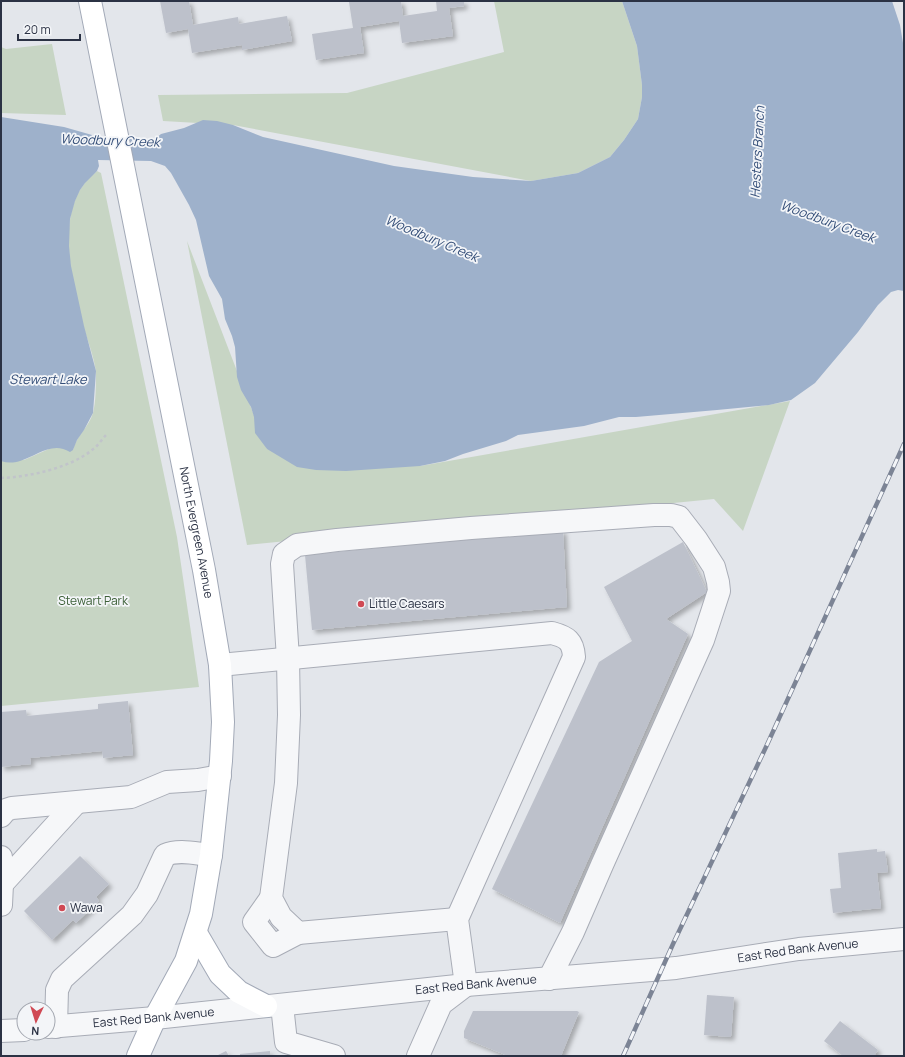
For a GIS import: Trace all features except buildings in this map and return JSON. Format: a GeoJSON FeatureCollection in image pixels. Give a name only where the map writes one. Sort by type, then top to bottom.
{"type":"FeatureCollection","features":[{"type":"Feature","properties":{"kind":"main road","name":"North Evergreen Avenue"},"geometry":{"type":"LineString","coordinates":[[90,1],[204,570],[220,665],[223,722],[220,776],[211,855],[207,885],[196,933],[186,961],[155,1018],[138,1056]]}},
{"type":"Feature","properties":{"kind":"main road"},"geometry":{"type":"LineString","coordinates":[[196,933],[220,974],[239,992],[274,1005]]}},
{"type":"Feature","properties":{"kind":"street"},"geometry":{"type":"LineString","coordinates":[[457,919],[298,933],[281,917],[272,898],[286,783],[289,715],[288,659],[282,564],[284,554],[297,545],[337,540],[471,528],[665,515],[679,517],[696,538],[714,567],[719,592],[703,640],[573,932],[548,979]]}},
{"type":"Feature","properties":{"kind":"street"},"geometry":{"type":"LineString","coordinates":[[220,665],[552,633],[563,636],[570,641],[574,649],[574,657],[457,919],[466,985],[441,1004],[418,1056]]}},
{"type":"Feature","properties":{"kind":"street"},"geometry":{"type":"LineString","coordinates":[[1,816],[6,810],[12,808],[131,797],[167,782],[198,780],[220,776]]}},
{"type":"Feature","properties":{"kind":"street"},"geometry":{"type":"LineString","coordinates":[[2,895],[76,803]]}},
{"type":"Feature","properties":{"kind":"street"},"geometry":{"type":"LineString","coordinates":[[56,1001],[57,990],[62,979],[132,915],[147,894],[165,855],[183,852],[211,855]]}},
{"type":"Feature","properties":{"kind":"street"},"geometry":{"type":"LineString","coordinates":[[1,857],[2,895]]}},
{"type":"Feature","properties":{"kind":"street","name":"East Red Bank Avenue"},"geometry":{"type":"LineString","coordinates":[[56,1027],[155,1018],[466,985],[676,968],[799,949],[904,939]]}},
{"type":"Feature","properties":{"kind":"street"},"geometry":{"type":"LineString","coordinates":[[274,1005],[286,1042],[334,1056]]}},
{"type":"Feature","properties":{"kind":"street"},"geometry":{"type":"LineString","coordinates":[[1,1032],[16,1031]]}},
{"type":"Feature","properties":{"kind":"path"},"geometry":{"type":"LineString","coordinates":[[1,478],[19,477],[68,464],[93,450],[107,434]]}},
{"type":"Feature","properties":{"kind":"green space"},"geometry":{"type":"Polygon","coordinates":[[[494,1],[622,1],[637,46],[642,97],[638,119],[610,157],[578,173],[531,181],[233,125],[163,121],[158,95],[347,93],[504,52],[494,1]]]}},
{"type":"Feature","properties":{"kind":"green space"},"geometry":{"type":"Polygon","coordinates":[[[52,44],[66,115],[1,113],[1,47],[6,49],[52,44]]]}},
{"type":"Feature","properties":{"kind":"green space","name":"Stewart Park"},"geometry":{"type":"Polygon","coordinates":[[[97,171],[101,173],[177,537],[199,687],[1,706],[1,456],[24,460],[51,448],[73,450],[77,440],[89,423],[93,413],[96,393],[96,373],[92,352],[85,332],[72,277],[69,236],[70,217],[75,200],[85,182],[97,171]]]}},
{"type":"Feature","properties":{"kind":"green space"},"geometry":{"type":"Polygon","coordinates":[[[187,241],[267,449],[420,466],[790,401],[743,531],[714,499],[247,545],[187,241]]]}},
{"type":"Feature","properties":{"kind":"water"},"geometry":{"type":"Polygon","coordinates":[[[622,1],[892,1],[900,25],[904,49],[904,291],[898,290],[891,292],[878,305],[858,332],[815,383],[791,400],[769,405],[636,417],[619,417],[584,426],[518,435],[506,441],[445,461],[420,466],[346,471],[316,470],[297,467],[267,449],[255,433],[254,417],[251,407],[241,390],[237,377],[235,347],[225,319],[222,299],[209,276],[196,220],[171,173],[165,166],[151,161],[98,160],[99,166],[97,171],[85,183],[75,201],[70,219],[69,246],[71,266],[84,326],[96,371],[93,413],[77,440],[73,450],[70,452],[57,448],[45,450],[17,462],[1,461],[1,117],[64,127],[92,135],[93,139],[155,139],[161,134],[184,128],[203,120],[217,121],[233,125],[263,137],[394,166],[473,177],[531,181],[578,173],[610,157],[638,119],[642,97],[642,85],[637,46],[622,1]]]}},
{"type":"Feature","properties":{"kind":"railway"},"geometry":{"type":"LineString","coordinates":[[623,1056],[673,944],[766,747],[904,444]]}},
{"type":"Feature","properties":{"kind":"place","name":"Little Caesars"},"geometry":{"type":"Point","coordinates":[361,604]}},
{"type":"Feature","properties":{"kind":"place","name":"Wawa"},"geometry":{"type":"Point","coordinates":[62,908]}},
{"type":"Feature","properties":{"kind":"water label","name":"Woodbury Creek"},"geometry":{"type":"Point","coordinates":[110,140]}},
{"type":"Feature","properties":{"kind":"water label","name":"Hesters Branch"},"geometry":{"type":"Point","coordinates":[757,152]}},
{"type":"Feature","properties":{"kind":"water label","name":"Woodbury Creek"},"geometry":{"type":"Point","coordinates":[828,221]}},
{"type":"Feature","properties":{"kind":"water label","name":"Woodbury Creek"},"geometry":{"type":"Point","coordinates":[432,238]}},
{"type":"Feature","properties":{"kind":"water label","name":"Stewart Lake"},"geometry":{"type":"Point","coordinates":[48,379]}}]}
